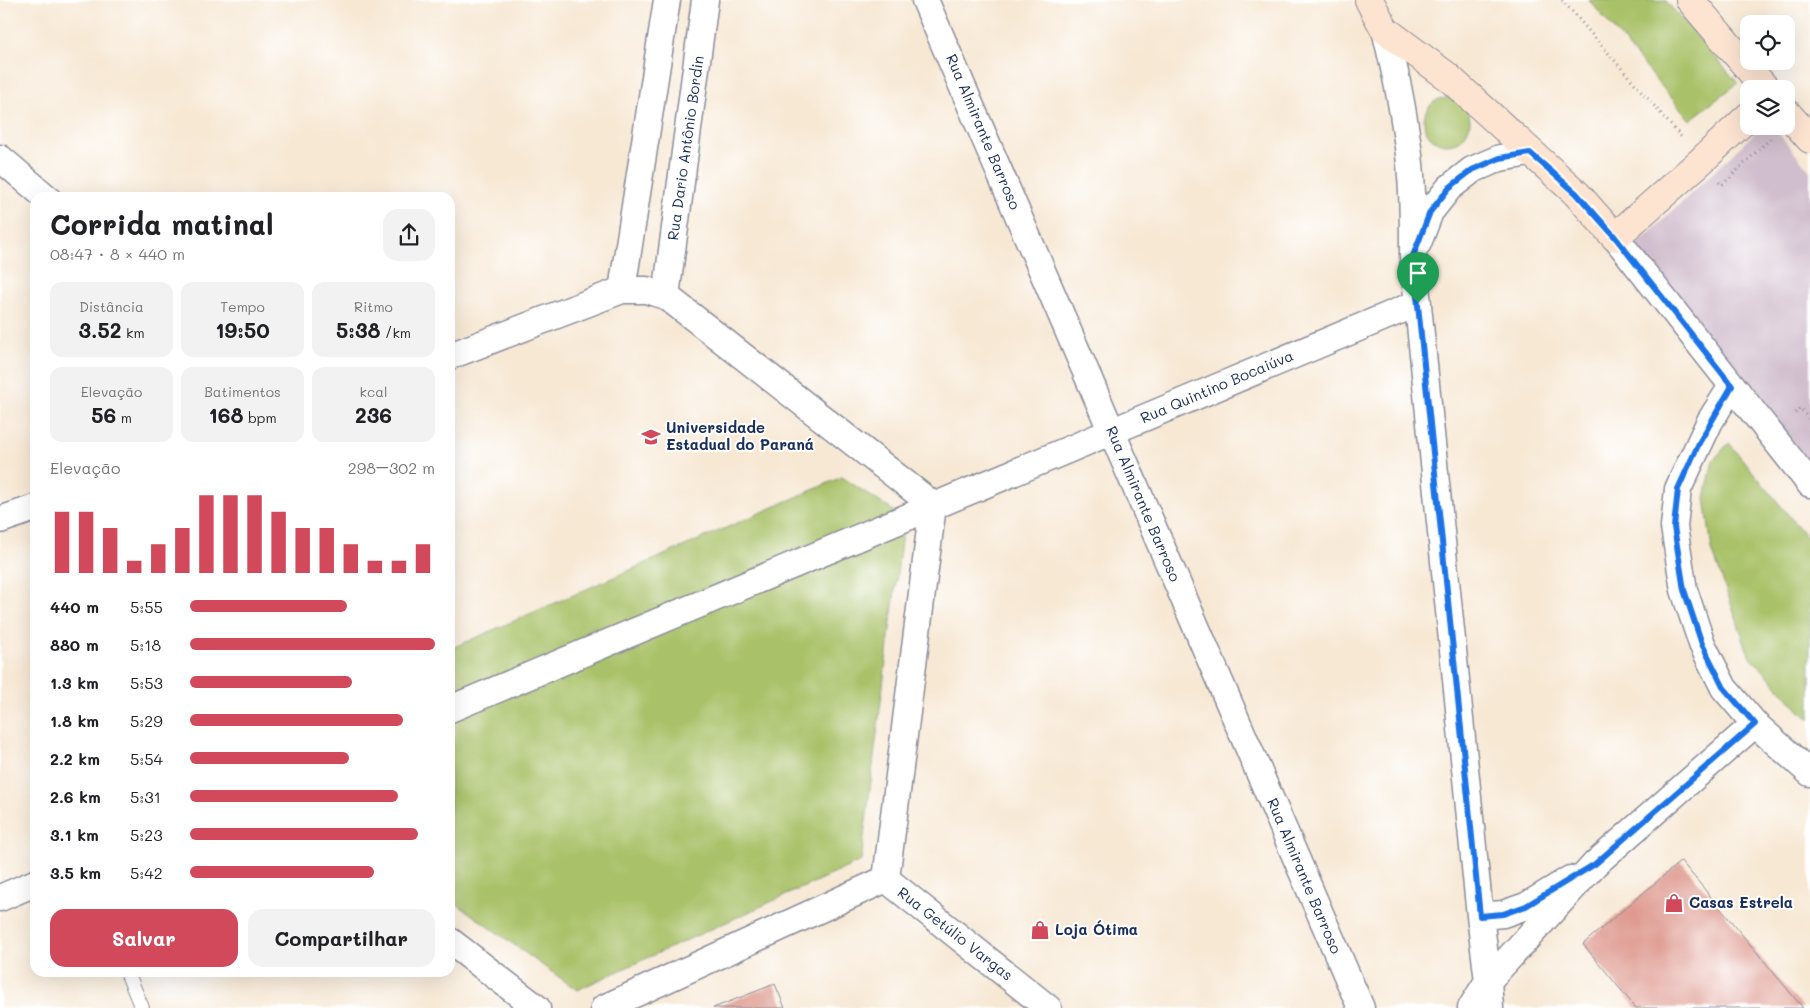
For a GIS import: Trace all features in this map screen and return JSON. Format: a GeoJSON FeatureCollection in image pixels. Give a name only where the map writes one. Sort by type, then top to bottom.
{"type":"FeatureCollection","features":[{"type":"Feature","properties":{"kind":"main road"},"geometry":{"type":"LineString","coordinates":[[1368,0],[1385,30],[1447,76],[1576,193],[1615,237],[1740,124]]}},
{"type":"Feature","properties":{"kind":"main road"},"geometry":{"type":"LineString","coordinates":[[1690,0],[1758,80]]}},
{"type":"Feature","properties":{"kind":"main road"},"geometry":{"type":"LineString","coordinates":[[1795,130],[1810,139]]}},
{"type":"Feature","properties":{"kind":"street"},"geometry":{"type":"LineString","coordinates":[[622,290],[667,0]]}},
{"type":"Feature","properties":{"kind":"street","name":"Rua Dario Antônio Bordin"},"geometry":{"type":"LineString","coordinates":[[666,296],[705,0]]}},
{"type":"Feature","properties":{"kind":"street","name":"Rua Almirante Barroso"},"geometry":{"type":"LineString","coordinates":[[925,0],[1361,1008]]}},
{"type":"Feature","properties":{"kind":"street"},"geometry":{"type":"LineString","coordinates":[[1385,30],[1399,85],[1408,142],[1412,198],[1413,256],[1490,1008]]}},
{"type":"Feature","properties":{"kind":"street"},"geometry":{"type":"LineString","coordinates":[[662,31],[701,34]]}},
{"type":"Feature","properties":{"kind":"street"},"geometry":{"type":"LineString","coordinates":[[1413,256],[1430,212],[1449,188],[1472,170],[1500,158],[1530,153]]}},
{"type":"Feature","properties":{"kind":"street"},"geometry":{"type":"LineString","coordinates":[[0,158],[40,192]]}},
{"type":"Feature","properties":{"kind":"street"},"geometry":{"type":"LineString","coordinates":[[1615,237],[1810,484]]}},
{"type":"Feature","properties":{"kind":"street"},"geometry":{"type":"LineString","coordinates":[[455,354],[622,290],[646,290],[666,296],[933,506],[886,879],[604,1008]]}},
{"type":"Feature","properties":{"kind":"street","name":"Rua Quintino Bocaiúva"},"geometry":{"type":"LineString","coordinates":[[455,707],[1418,303]]}},
{"type":"Feature","properties":{"kind":"street"},"geometry":{"type":"LineString","coordinates":[[1732,386],[1702,436],[1678,489],[1674,527],[1684,590],[1702,644],[1724,688],[1755,724],[1810,774]]}},
{"type":"Feature","properties":{"kind":"street"},"geometry":{"type":"LineString","coordinates":[[0,520],[30,510]]}},
{"type":"Feature","properties":{"kind":"street"},"geometry":{"type":"LineString","coordinates":[[1471,1008],[1488,981],[1595,864],[1755,724]]}},
{"type":"Feature","properties":{"kind":"street"},"geometry":{"type":"LineString","coordinates":[[1480,916],[1503,914],[1526,906],[1595,864]]}},
{"type":"Feature","properties":{"kind":"street","name":"Rua Getúlio Vargas"},"geometry":{"type":"LineString","coordinates":[[886,879],[1048,1008]]}},
{"type":"Feature","properties":{"kind":"street"},"geometry":{"type":"LineString","coordinates":[[0,898],[30,885]]}},
{"type":"Feature","properties":{"kind":"street"},"geometry":{"type":"LineString","coordinates":[[455,946],[537,1008]]}},
{"type":"Feature","properties":{"kind":"lane"},"geometry":{"type":"LineString","coordinates":[[129,977],[142,1008]]}},
{"type":"Feature","properties":{"kind":"path"},"geometry":{"type":"LineString","coordinates":[[1562,0],[1722,185],[1769,135]]}},
{"type":"Feature","properties":{"kind":"path"},"geometry":{"type":"LineString","coordinates":[[1795,413],[1800,408],[1810,420]]}},
{"type":"Feature","properties":{"kind":"shaded area"},"geometry":{"type":"Polygon","coordinates":[[[1753,135],[1780,135],[1810,171],[1810,463],[1635,247],[1753,135]]]}},
{"type":"Feature","properties":{"kind":"green space"},"geometry":{"type":"Polygon","coordinates":[[[1589,0],[1665,0],[1738,83],[1690,120],[1589,0]]]}},
{"type":"Feature","properties":{"kind":"green space"},"geometry":{"type":"Polygon","coordinates":[[[1447,98],[1460,102],[1466,108],[1470,121],[1466,134],[1460,140],[1447,144],[1434,140],[1428,134],[1424,121],[1428,108],[1434,102],[1447,98]]]}},
{"type":"Feature","properties":{"kind":"green space"},"geometry":{"type":"Polygon","coordinates":[[[1729,443],[1810,541],[1810,719],[1804,715],[1749,655],[1712,550],[1705,498],[1713,460],[1729,443]]]}},
{"type":"Feature","properties":{"kind":"green space"},"geometry":{"type":"Polygon","coordinates":[[[842,477],[904,518],[861,861],[577,990],[455,903],[455,647],[842,477]]]}},
{"type":"Feature","properties":{"kind":"building","name":"Casas Estrela"},"geometry":{"type":"Polygon","coordinates":[[[1681,861],[1803,1008],[1636,1008],[1583,944],[1681,861]]]}},
{"type":"Feature","properties":{"kind":"building"},"geometry":{"type":"Polygon","coordinates":[[[775,984],[785,1008],[713,1008],[775,984]]]}},
{"type":"Feature","properties":{"kind":"place","name":"Universidade Estadual do Paraná"},"geometry":{"type":"Point","coordinates":[651,437]}},
{"type":"Feature","properties":{"kind":"place","name":"Casas Estrela"},"geometry":{"type":"Point","coordinates":[1674,903]}},
{"type":"Feature","properties":{"kind":"place","name":"Loja Ótima"},"geometry":{"type":"Point","coordinates":[1040,930]}},
{"type":"Feature","properties":{"kind":"route"},"geometry":{"type":"LineString","coordinates":[[1530,153],[1576,193],[1615,237],[1732,386],[1710,421],[1678,489],[1674,527],[1684,590],[1702,644],[1724,688],[1755,724],[1595,864],[1526,906],[1503,914],[1480,916],[1418,303],[1413,256],[1430,212],[1449,188],[1472,170],[1500,158],[1530,153]]}}]}
